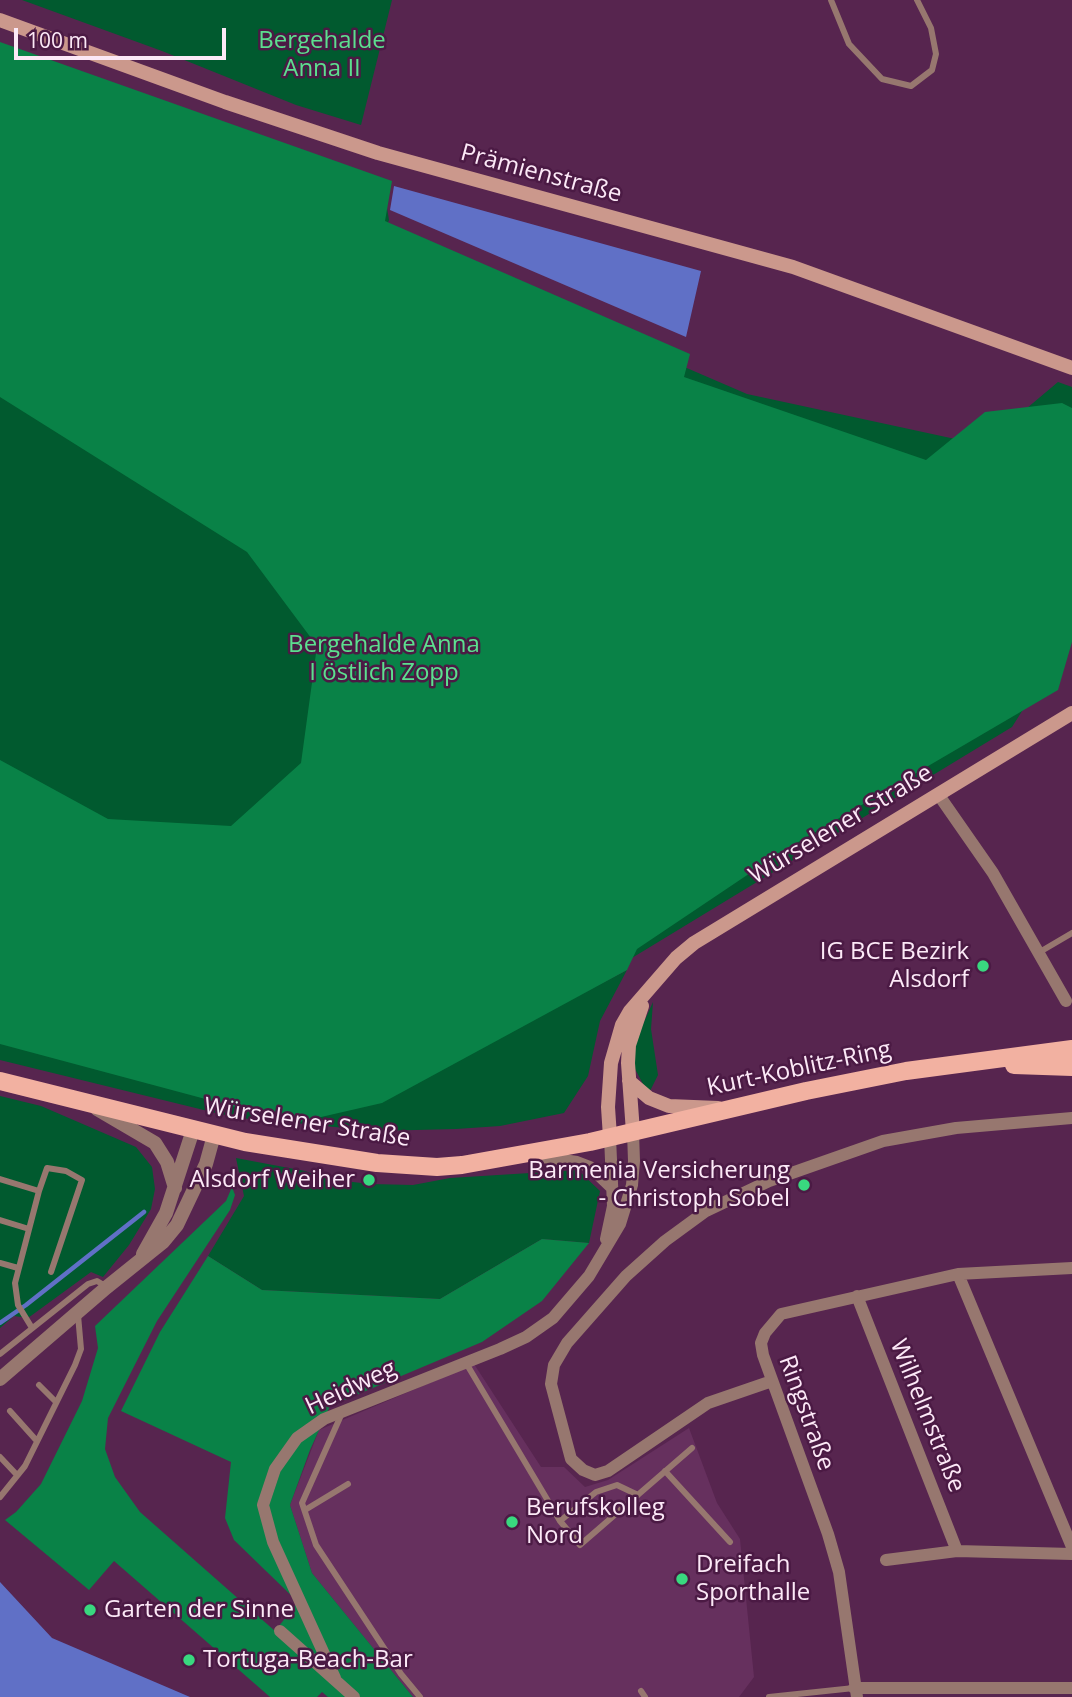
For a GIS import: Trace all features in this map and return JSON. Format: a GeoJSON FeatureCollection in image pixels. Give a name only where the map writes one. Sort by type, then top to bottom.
{"type":"FeatureCollection","features":[{"type":"Feature","properties":{"kind":"main road","name":"Prämienstraße"},"geometry":{"type":"LineString","coordinates":[[0,20],[225,102],[378,153],[793,267],[1072,368]]}},
{"type":"Feature","properties":{"kind":"main road","name":"Würselener Straße"},"geometry":{"type":"LineString","coordinates":[[610,1137],[609,1082],[615,1043],[630,1011],[676,958],[694,943],[1072,713]]}},
{"type":"Feature","properties":{"kind":"main road","name":"Würselener Straße"},"geometry":{"type":"LineString","coordinates":[[0,1081],[246,1142],[404,1166],[462,1165],[633,1132],[629,1045],[648,992]]}},
{"type":"Feature","properties":{"kind":"main road","name":"Kurt-Koblitz-Ring"},"geometry":{"type":"LineString","coordinates":[[633,1132],[806,1090],[906,1071],[1072,1049]]}},
{"type":"Feature","properties":{"kind":"main road","name":"Kurt-Koblitz-Ring"},"geometry":{"type":"LineString","coordinates":[[976,1063],[1072,1068]]}},
{"type":"Feature","properties":{"kind":"main road"},"geometry":{"type":"LineString","coordinates":[[629,1081],[649,1098],[669,1106],[730,1108]]}},
{"type":"Feature","properties":{"kind":"street"},"geometry":{"type":"LineString","coordinates":[[938,794],[993,873],[1038,953],[1069,1001]]}},
{"type":"Feature","properties":{"kind":"street"},"geometry":{"type":"LineString","coordinates":[[86,1103],[155,1143],[167,1162],[175,1189]]}},
{"type":"Feature","properties":{"kind":"street"},"geometry":{"type":"LineString","coordinates":[[772,1381],[708,1403],[608,1471],[595,1475],[583,1470],[571,1459],[551,1384],[554,1366],[566,1343],[626,1276],[665,1241],[706,1211],[769,1181],[883,1141],[956,1128],[1072,1118]]}},
{"type":"Feature","properties":{"kind":"street"},"geometry":{"type":"LineString","coordinates":[[138,1261],[166,1213],[193,1130]]}},
{"type":"Feature","properties":{"kind":"street","name":"Heidweg"},"geometry":{"type":"LineString","coordinates":[[335,1678],[273,1542],[262,1505],[275,1469],[297,1438],[324,1419],[526,1337],[553,1318],[589,1276],[620,1224],[628,1203],[635,1161],[633,1132]]}},
{"type":"Feature","properties":{"kind":"street"},"geometry":{"type":"LineString","coordinates":[[0,1379],[163,1242],[177,1225],[206,1164],[214,1135]]}},
{"type":"Feature","properties":{"kind":"street","name":"Heidweg"},"geometry":{"type":"LineString","coordinates":[[602,1256],[611,1222],[610,1137]]}},
{"type":"Feature","properties":{"kind":"street"},"geometry":{"type":"LineString","coordinates":[[524,1154],[577,1162],[590,1167],[612,1188]]}},
{"type":"Feature","properties":{"kind":"street","name":"Ringstraße"},"geometry":{"type":"LineString","coordinates":[[856,1692],[839,1572],[761,1343],[771,1324],[781,1314],[958,1274],[1072,1268]]}},
{"type":"Feature","properties":{"kind":"street"},"geometry":{"type":"LineString","coordinates":[[958,1274],[1072,1547]]}},
{"type":"Feature","properties":{"kind":"street","name":"Wilhelmstraße"},"geometry":{"type":"LineString","coordinates":[[857,1296],[957,1551]]}},
{"type":"Feature","properties":{"kind":"street"},"geometry":{"type":"LineString","coordinates":[[886,1560],[957,1551],[1072,1554]]}},
{"type":"Feature","properties":{"kind":"street"},"geometry":{"type":"LineString","coordinates":[[314,1628],[306,1635],[283,1633],[354,1697]]}},
{"type":"Feature","properties":{"kind":"street"},"geometry":{"type":"LineString","coordinates":[[856,1692],[1072,1688]]}},
{"type":"Feature","properties":{"kind":"lane"},"geometry":{"type":"LineString","coordinates":[[831,0],[849,44],[882,79],[911,86],[932,70],[936,54],[931,28],[917,0]]}},
{"type":"Feature","properties":{"kind":"lane"},"geometry":{"type":"LineString","coordinates":[[1038,953],[1072,933]]}},
{"type":"Feature","properties":{"kind":"lane"},"geometry":{"type":"LineString","coordinates":[[32,1328],[18,1304],[15,1283],[47,1168],[66,1171],[82,1180],[51,1272]]}},
{"type":"Feature","properties":{"kind":"lane"},"geometry":{"type":"LineString","coordinates":[[0,1179],[39,1191]]}},
{"type":"Feature","properties":{"kind":"lane"},"geometry":{"type":"LineString","coordinates":[[0,1220],[29,1229]]}},
{"type":"Feature","properties":{"kind":"lane"},"geometry":{"type":"LineString","coordinates":[[0,1263],[18,1268]]}},
{"type":"Feature","properties":{"kind":"lane"},"geometry":{"type":"LineString","coordinates":[[0,1354],[88,1284],[97,1281],[107,1287]]}},
{"type":"Feature","properties":{"kind":"lane"},"geometry":{"type":"LineString","coordinates":[[0,1497],[25,1466],[82,1349],[77,1313]]}},
{"type":"Feature","properties":{"kind":"lane"},"geometry":{"type":"LineString","coordinates":[[465,1362],[560,1521],[580,1545],[692,1448]]}},
{"type":"Feature","properties":{"kind":"lane"},"geometry":{"type":"LineString","coordinates":[[39,1385],[56,1402]]}},
{"type":"Feature","properties":{"kind":"lane"},"geometry":{"type":"LineString","coordinates":[[10,1411],[36,1440]]}},
{"type":"Feature","properties":{"kind":"lane"},"geometry":{"type":"LineString","coordinates":[[343,1411],[302,1503],[316,1545],[401,1674],[421,1697]]}},
{"type":"Feature","properties":{"kind":"lane"},"geometry":{"type":"LineString","coordinates":[[0,1457],[17,1475]]}},
{"type":"Feature","properties":{"kind":"lane"},"geometry":{"type":"LineString","coordinates":[[665,1471],[730,1542]]}},
{"type":"Feature","properties":{"kind":"lane"},"geometry":{"type":"LineString","coordinates":[[305,1510],[348,1484]]}},
{"type":"Feature","properties":{"kind":"lane"},"geometry":{"type":"LineString","coordinates":[[560,1521],[596,1492],[617,1485],[638,1494]]}},
{"type":"Feature","properties":{"kind":"lane"},"geometry":{"type":"LineString","coordinates":[[769,1697],[856,1692]]}},
{"type":"Feature","properties":{"kind":"shaded area","name":"Berufskolleg Nord"},"geometry":{"type":"Polygon","coordinates":[[[474,1364],[541,1467],[564,1467],[585,1487],[608,1480],[689,1428],[717,1503],[740,1539],[754,1677],[739,1697],[413,1697],[312,1573],[290,1505],[319,1430],[474,1364]]]}},
{"type":"Feature","properties":{"kind":"green space","name":"Bergehalde Anna II"},"geometry":{"type":"Polygon","coordinates":[[[22,0],[392,0],[361,125],[296,105],[162,51],[22,0]]]}},
{"type":"Feature","properties":{"kind":"green space","name":"Bergehalde Anna I östlich Zopp"},"geometry":{"type":"Polygon","coordinates":[[[0,42],[392,181],[385,221],[690,354],[684,377],[926,460],[985,412],[1062,403],[1072,408],[1072,642],[1058,690],[783,851],[637,949],[627,970],[382,1103],[295,1123],[0,1044],[0,760],[108,819],[231,826],[301,763],[317,646],[247,552],[0,397],[0,42]]]}},
{"type":"Feature","properties":{"kind":"green space","name":"Bergehalde Anna I östlich Zopp"},"geometry":{"type":"Polygon","coordinates":[[[0,60],[383,184],[389,220],[383,237],[747,394],[983,445],[1058,382],[1072,387],[1072,632],[1012,727],[520,1026],[627,970],[600,1021],[588,1076],[564,1113],[500,1126],[456,1129],[375,1131],[295,1123],[299,1121],[266,1122],[220,1114],[0,1060],[0,60]]]}},
{"type":"Feature","properties":{"kind":"green space"},"geometry":{"type":"Polygon","coordinates":[[[653,1002],[651,1029],[658,1075],[650,1091],[634,1067],[633,1046],[653,1002]]]}},
{"type":"Feature","properties":{"kind":"green space"},"geometry":{"type":"Polygon","coordinates":[[[0,1096],[41,1106],[136,1147],[152,1167],[155,1189],[151,1209],[129,1245],[103,1277],[91,1272],[28,1318],[14,1316],[0,1328],[0,1096]]]}},
{"type":"Feature","properties":{"kind":"green space"},"geometry":{"type":"Polygon","coordinates":[[[236,1158],[305,1171],[327,1179],[370,1184],[413,1185],[450,1178],[578,1170],[600,1191],[589,1243],[542,1239],[440,1299],[262,1290],[208,1256],[244,1196],[236,1158]]]}},
{"type":"Feature","properties":{"kind":"green space"},"geometry":{"type":"Polygon","coordinates":[[[232,1187],[235,1195],[230,1210],[157,1321],[108,1418],[105,1449],[115,1477],[140,1512],[275,1631],[298,1602],[234,1540],[225,1518],[231,1462],[121,1411],[160,1332],[208,1256],[262,1290],[440,1299],[542,1239],[589,1243],[542,1301],[482,1342],[330,1406],[310,1450],[290,1505],[312,1573],[413,1697],[328,1697],[322,1692],[317,1697],[270,1697],[114,1561],[89,1590],[5,1520],[16,1512],[41,1484],[82,1401],[98,1348],[95,1326],[226,1201],[232,1187]]]}},
{"type":"Feature","properties":{"kind":"water"},"geometry":{"type":"Polygon","coordinates":[[[394,186],[701,271],[686,337],[390,210],[394,186]]]}},
{"type":"Feature","properties":{"kind":"water"},"geometry":{"type":"Polygon","coordinates":[[[0,1582],[52,1638],[190,1697],[0,1697],[0,1582]]]}},
{"type":"Feature","properties":{"kind":"waterway"},"geometry":{"type":"LineString","coordinates":[[0,1323],[144,1212]]}},
{"type":"Feature","properties":{"kind":"place","name":"IG BCE Bezirk Alsdorf"},"geometry":{"type":"Point","coordinates":[983,966]}},
{"type":"Feature","properties":{"kind":"place","name":"Alsdorf Weiher"},"geometry":{"type":"Point","coordinates":[369,1180]}},
{"type":"Feature","properties":{"kind":"place","name":"Barmenia Versicherung - Christoph Sobel"},"geometry":{"type":"Point","coordinates":[804,1185]}},
{"type":"Feature","properties":{"kind":"place","name":"Berufskolleg Nord"},"geometry":{"type":"Point","coordinates":[512,1522]}},
{"type":"Feature","properties":{"kind":"place","name":"Dreifach Sporthalle"},"geometry":{"type":"Point","coordinates":[682,1579]}},
{"type":"Feature","properties":{"kind":"place","name":"Garten der Sinne"},"geometry":{"type":"Point","coordinates":[90,1610]}},
{"type":"Feature","properties":{"kind":"place","name":"Tortuga-Beach-Bar"},"geometry":{"type":"Point","coordinates":[189,1660]}}]}
